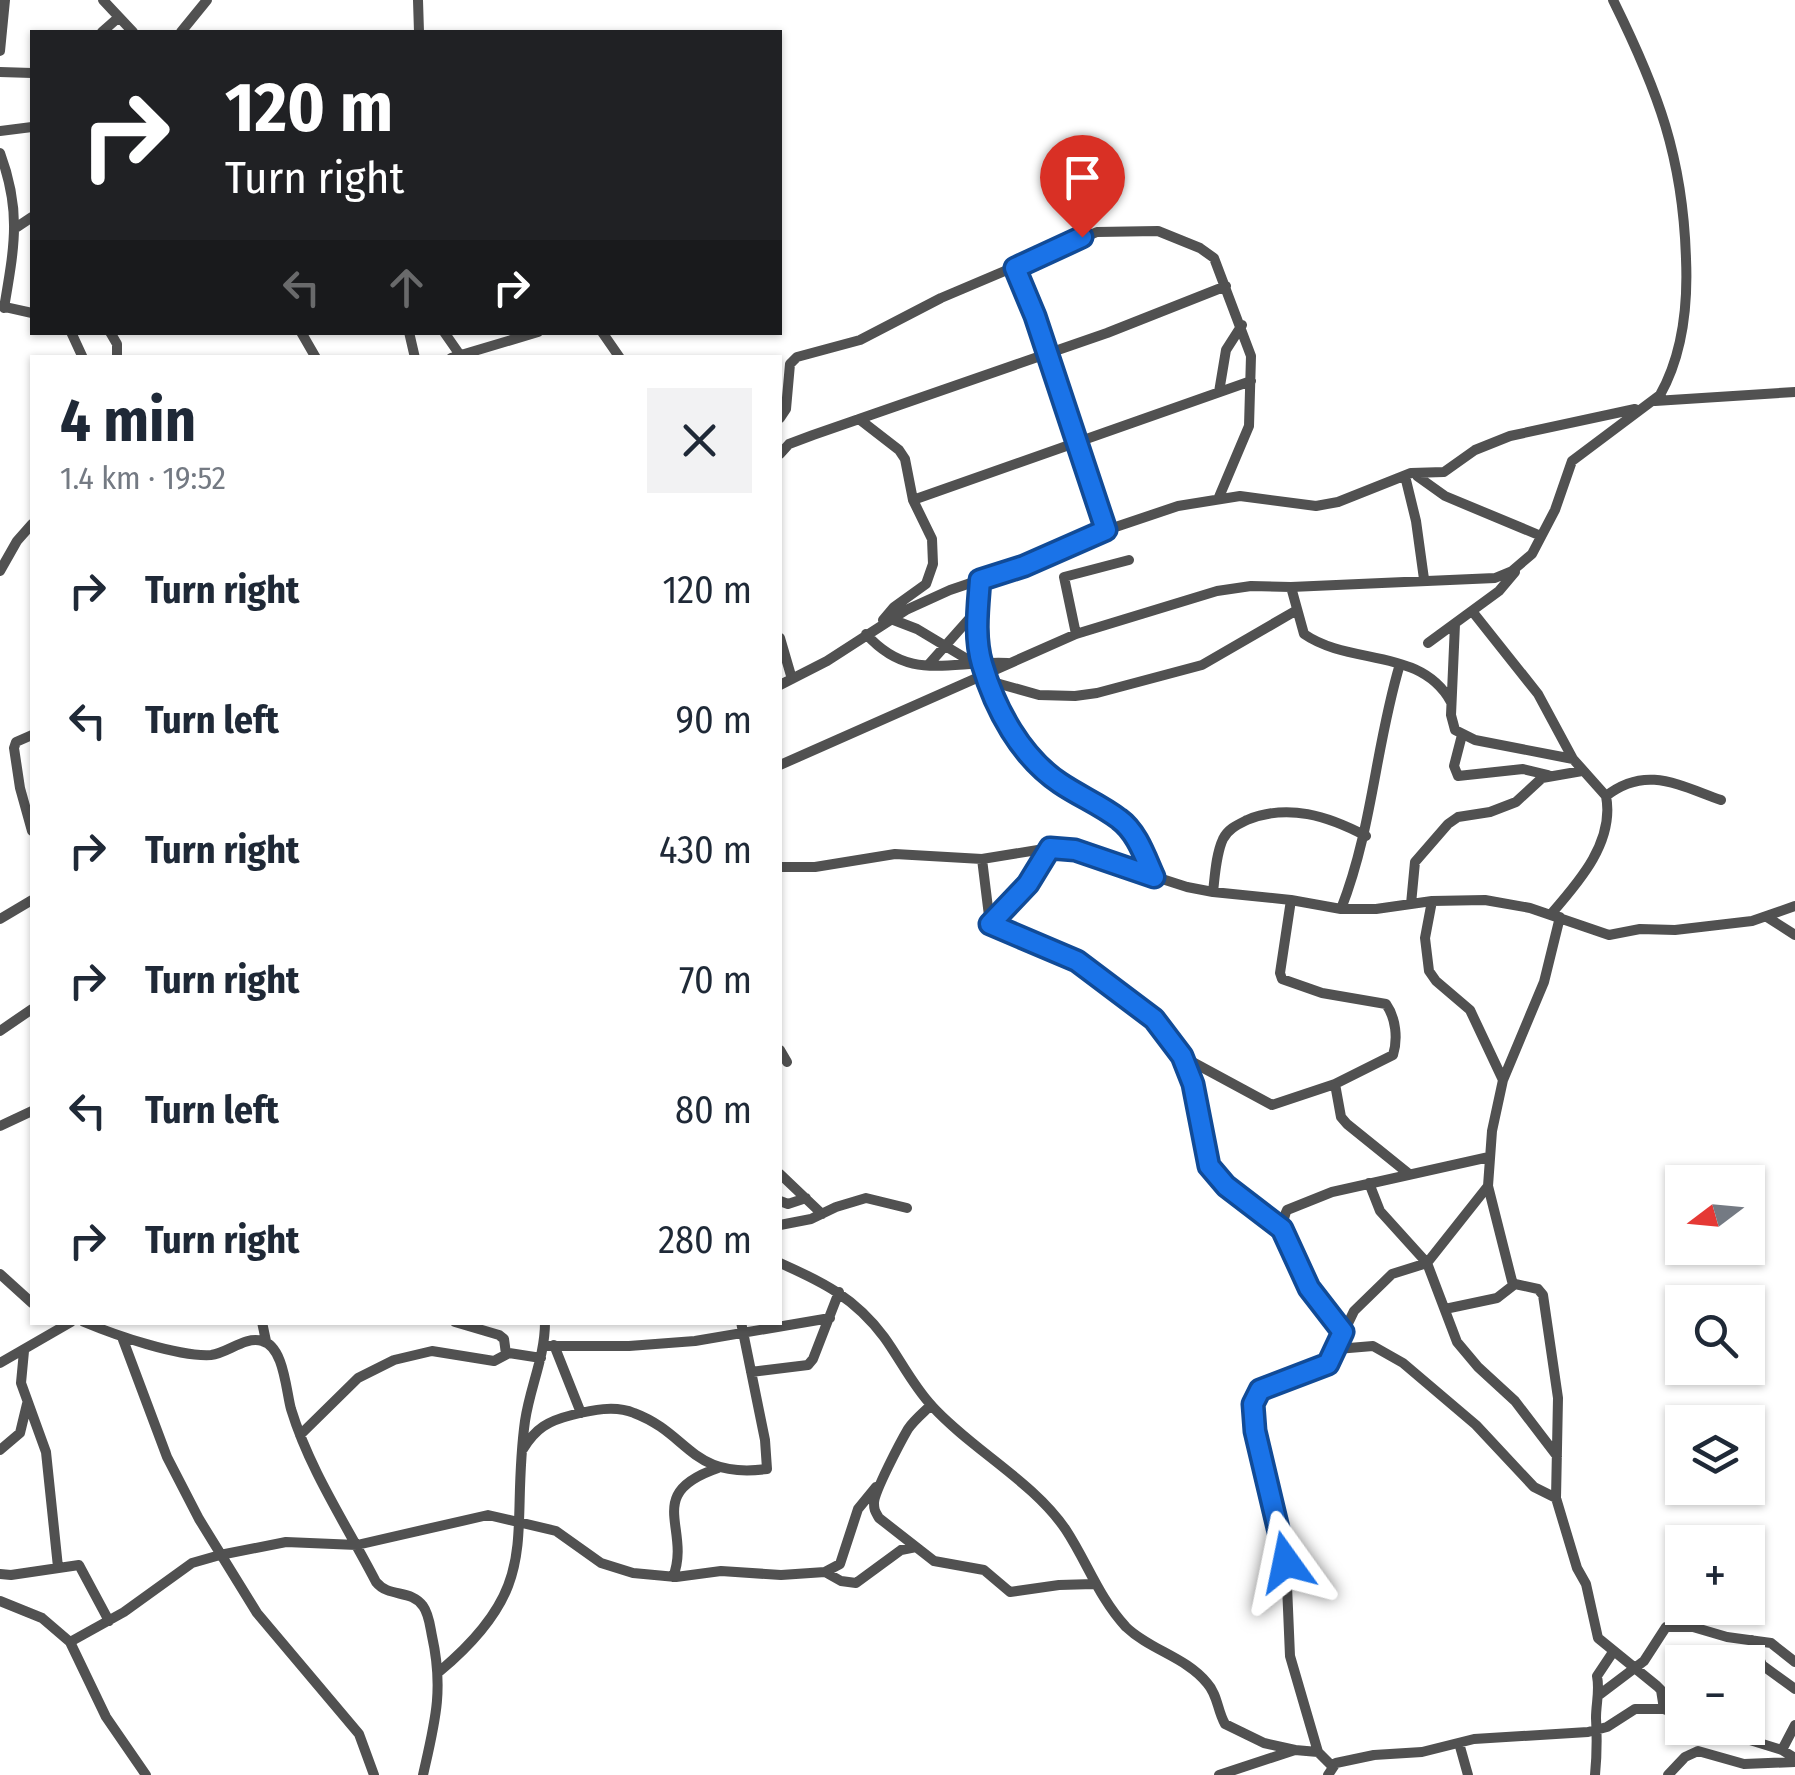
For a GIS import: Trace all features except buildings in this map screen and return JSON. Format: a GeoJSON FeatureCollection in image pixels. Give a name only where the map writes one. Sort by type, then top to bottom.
{"type":"FeatureCollection","features":[{"type":"Feature","properties":{"kind":"street"},"geometry":{"type":"LineString","coordinates":[[0,52],[6,0]]}},
{"type":"Feature","properties":{"kind":"street"},"geometry":{"type":"LineString","coordinates":[[103,0],[131,30]]}},
{"type":"Feature","properties":{"kind":"street"},"geometry":{"type":"LineString","coordinates":[[183,30],[207,0]]}},
{"type":"Feature","properties":{"kind":"street"},"geometry":{"type":"LineString","coordinates":[[418,0],[419,30]]}},
{"type":"Feature","properties":{"kind":"street"},"geometry":{"type":"LineString","coordinates":[[1613,0],[1655,90],[1683,192],[1685,318],[1668,380],[1655,400]]}},
{"type":"Feature","properties":{"kind":"street"},"geometry":{"type":"LineString","coordinates":[[104,30],[119,17]]}},
{"type":"Feature","properties":{"kind":"street"},"geometry":{"type":"LineString","coordinates":[[0,72],[30,73]]}},
{"type":"Feature","properties":{"kind":"street"},"geometry":{"type":"LineString","coordinates":[[0,131],[30,127]]}},
{"type":"Feature","properties":{"kind":"street"},"geometry":{"type":"LineString","coordinates":[[0,153],[17,228],[2,307],[30,313]]}},
{"type":"Feature","properties":{"kind":"street"},"geometry":{"type":"LineString","coordinates":[[17,228],[30,218]]}},
{"type":"Feature","properties":{"kind":"street"},"geometry":{"type":"LineString","coordinates":[[782,415],[786,410],[790,364],[797,357],[860,340],[941,298],[1097,232],[1158,231],[1209,252],[1242,325],[1251,356],[1249,426],[1219,497]]}},
{"type":"Feature","properties":{"kind":"street"},"geometry":{"type":"LineString","coordinates":[[1015,268],[1035,316],[1106,530]]}},
{"type":"Feature","properties":{"kind":"street"},"geometry":{"type":"LineString","coordinates":[[782,452],[790,444],[1162,313],[1226,286]]}},
{"type":"Feature","properties":{"kind":"street"},"geometry":{"type":"LineString","coordinates":[[1219,392],[1226,350],[1242,325]]}},
{"type":"Feature","properties":{"kind":"street"},"geometry":{"type":"LineString","coordinates":[[459,355],[528,335]]}},
{"type":"Feature","properties":{"kind":"street"},"geometry":{"type":"LineString","coordinates":[[912,500],[1251,380]]}},
{"type":"Feature","properties":{"kind":"street"},"geometry":{"type":"LineString","coordinates":[[1428,643],[1500,591],[1532,554],[1555,510],[1572,461],[1641,408],[1655,400],[1795,392]]}},
{"type":"Feature","properties":{"kind":"street"},"geometry":{"type":"LineString","coordinates":[[782,684],[827,661],[885,622],[950,590],[1024,566],[1106,530],[1219,497],[1316,506],[1359,496],[1410,476],[1444,472],[1475,450],[1510,436],[1641,408]]}},
{"type":"Feature","properties":{"kind":"street"},"geometry":{"type":"LineString","coordinates":[[858,419],[900,450],[912,500],[932,539],[930,578],[894,607],[885,622]]}},
{"type":"Feature","properties":{"kind":"street"},"geometry":{"type":"LineString","coordinates":[[1410,476],[1445,496],[1541,536]]}},
{"type":"Feature","properties":{"kind":"street"},"geometry":{"type":"LineString","coordinates":[[1410,476],[1424,579]]}},
{"type":"Feature","properties":{"kind":"street"},"geometry":{"type":"LineString","coordinates":[[0,571],[30,526]]}},
{"type":"Feature","properties":{"kind":"street"},"geometry":{"type":"LineString","coordinates":[[1076,634],[1064,577],[1128,560]]}},
{"type":"Feature","properties":{"kind":"street"},"geometry":{"type":"LineString","coordinates":[[782,764],[987,678],[1076,634],[1217,590],[1495,578],[1518,567]]}},
{"type":"Feature","properties":{"kind":"street"},"geometry":{"type":"LineString","coordinates":[[977,662],[980,580]]}},
{"type":"Feature","properties":{"kind":"street"},"geometry":{"type":"LineString","coordinates":[[1290,587],[1304,634],[1431,677],[1452,703]]}},
{"type":"Feature","properties":{"kind":"street"},"geometry":{"type":"LineString","coordinates":[[928,665],[978,610]]}},
{"type":"Feature","properties":{"kind":"street"},"geometry":{"type":"LineString","coordinates":[[987,678],[1038,695],[1098,693],[1202,665],[1296,610]]}},
{"type":"Feature","properties":{"kind":"street"},"geometry":{"type":"LineString","coordinates":[[1472,611],[1538,694],[1573,759],[1606,796],[1605,825],[1597,852],[1556,916],[1544,982],[1503,1080],[1489,1157],[1488,1186],[1507,1268],[1516,1284]]}},
{"type":"Feature","properties":{"kind":"street"},"geometry":{"type":"LineString","coordinates":[[885,622],[946,645],[977,662],[1018,742],[1036,765],[1121,820],[1132,833],[1154,877]]}},
{"type":"Feature","properties":{"kind":"street"},"geometry":{"type":"LineString","coordinates":[[1455,624],[1451,724],[1462,736],[1573,759]]}},
{"type":"Feature","properties":{"kind":"street"},"geometry":{"type":"LineString","coordinates":[[866,634],[894,660],[928,665],[1009,664]]}},
{"type":"Feature","properties":{"kind":"street"},"geometry":{"type":"LineString","coordinates":[[782,645],[792,679]]}},
{"type":"Feature","properties":{"kind":"street"},"geometry":{"type":"LineString","coordinates":[[1341,909],[1366,836],[1386,710],[1400,664]]}},
{"type":"Feature","properties":{"kind":"street"},"geometry":{"type":"LineString","coordinates":[[30,736],[16,742],[14,748],[30,822]]}},
{"type":"Feature","properties":{"kind":"street"},"geometry":{"type":"LineString","coordinates":[[1462,736],[1454,766],[1458,776],[1523,769],[1551,776]]}},
{"type":"Feature","properties":{"kind":"street"},"geometry":{"type":"LineString","coordinates":[[1411,904],[1415,862],[1437,834],[1458,817],[1490,812],[1516,802],[1536,782],[1582,770]]}},
{"type":"Feature","properties":{"kind":"street"},"geometry":{"type":"LineString","coordinates":[[1606,796],[1630,782],[1654,778],[1721,800]]}},
{"type":"Feature","properties":{"kind":"street"},"geometry":{"type":"LineString","coordinates":[[1212,892],[1224,837],[1236,825],[1266,813],[1278,810],[1313,814],[1366,836]]}},
{"type":"Feature","properties":{"kind":"street"},"geometry":{"type":"LineString","coordinates":[[990,924],[1028,884],[1050,848]]}},
{"type":"Feature","properties":{"kind":"street"},"geometry":{"type":"LineString","coordinates":[[782,867],[895,854],[982,859],[1050,848],[1075,850],[1212,892],[1341,909],[1432,901],[1507,903],[1609,935],[1767,917],[1795,906]]}},
{"type":"Feature","properties":{"kind":"street"},"geometry":{"type":"LineString","coordinates":[[982,859],[990,924]]}},
{"type":"Feature","properties":{"kind":"street"},"geometry":{"type":"LineString","coordinates":[[1182,1056],[1272,1105],[1334,1084],[1393,1055],[1394,1021],[1390,1010],[1380,1002],[1322,993],[1282,980],[1292,900]]}},
{"type":"Feature","properties":{"kind":"street"},"geometry":{"type":"LineString","coordinates":[[0,919],[30,901]]}},
{"type":"Feature","properties":{"kind":"street"},"geometry":{"type":"LineString","coordinates":[[1432,901],[1425,938],[1430,971],[1470,1010],[1503,1080]]}},
{"type":"Feature","properties":{"kind":"street"},"geometry":{"type":"LineString","coordinates":[[1767,917],[1795,935]]}},
{"type":"Feature","properties":{"kind":"street"},"geometry":{"type":"LineString","coordinates":[[990,924],[1056,950],[1098,975],[1154,1019],[1182,1056],[1193,1084],[1209,1166],[1226,1186],[1282,1229],[1309,1288],[1343,1332]]}},
{"type":"Feature","properties":{"kind":"street"},"geometry":{"type":"LineString","coordinates":[[0,1031],[30,1010]]}},
{"type":"Feature","properties":{"kind":"street"},"geometry":{"type":"LineString","coordinates":[[782,1053],[787,1062]]}},
{"type":"Feature","properties":{"kind":"street"},"geometry":{"type":"LineString","coordinates":[[1334,1084],[1347,1124],[1408,1174]]}},
{"type":"Feature","properties":{"kind":"street"},"geometry":{"type":"LineString","coordinates":[[0,1126],[30,1115]]}},
{"type":"Feature","properties":{"kind":"street"},"geometry":{"type":"LineString","coordinates":[[1282,1229],[1287,1210],[1302,1201],[1489,1157]]}},
{"type":"Feature","properties":{"kind":"street"},"geometry":{"type":"LineString","coordinates":[[782,1176],[822,1214]]}},
{"type":"Feature","properties":{"kind":"street"},"geometry":{"type":"LineString","coordinates":[[1369,1183],[1380,1211],[1427,1263],[1457,1342],[1515,1401],[1558,1457]]}},
{"type":"Feature","properties":{"kind":"street"},"geometry":{"type":"LineString","coordinates":[[1445,1309],[1498,1298],[1516,1284],[1538,1288],[1543,1295],[1558,1398],[1556,1498],[1577,1568],[1586,1584],[1596,1633],[1613,1652],[1661,1690],[1664,1710],[1635,1709],[1600,1730],[1474,1739],[1422,1752],[1374,1755],[1330,1770],[1318,1752],[1290,1656],[1286,1562],[1255,1431],[1253,1404],[1260,1390],[1322,1369],[1337,1349],[1354,1310],[1392,1274],[1427,1263],[1488,1186]]}},
{"type":"Feature","properties":{"kind":"street"},"geometry":{"type":"LineString","coordinates":[[782,1202],[788,1204],[806,1198]]}},
{"type":"Feature","properties":{"kind":"street"},"geometry":{"type":"LineString","coordinates":[[782,1225],[866,1198],[908,1208]]}},
{"type":"Feature","properties":{"kind":"street"},"geometry":{"type":"LineString","coordinates":[[782,1264],[820,1279],[839,1292],[881,1334],[930,1405],[1050,1509],[1067,1531],[1094,1584],[1126,1626],[1151,1647],[1198,1672],[1210,1685],[1225,1724],[1264,1744],[1318,1752]]}},
{"type":"Feature","properties":{"kind":"street"},"geometry":{"type":"LineString","coordinates":[[0,1274],[30,1301]]}},
{"type":"Feature","properties":{"kind":"street"},"geometry":{"type":"LineString","coordinates":[[751,1372],[808,1365],[839,1292]]}},
{"type":"Feature","properties":{"kind":"street"},"geometry":{"type":"LineString","coordinates":[[782,1323],[830,1318]]}},
{"type":"Feature","properties":{"kind":"street"},"geometry":{"type":"LineString","coordinates":[[0,1363],[66,1325]]}},
{"type":"Feature","properties":{"kind":"street"},"geometry":{"type":"LineString","coordinates":[[92,1325],[122,1337],[210,1355],[256,1340],[266,1341]]}},
{"type":"Feature","properties":{"kind":"street"},"geometry":{"type":"LineString","coordinates":[[263,1325],[316,1477],[381,1588],[412,1596],[424,1607],[440,1671],[434,1728],[423,1775]]}},
{"type":"Feature","properties":{"kind":"street"},"geometry":{"type":"LineString","coordinates":[[466,1325],[499,1334],[504,1339],[506,1354]]}},
{"type":"Feature","properties":{"kind":"street"},"geometry":{"type":"LineString","coordinates":[[440,1671],[470,1646],[494,1617],[512,1577],[521,1523],[526,1414],[546,1350],[545,1325]]}},
{"type":"Feature","properties":{"kind":"street"},"geometry":{"type":"LineString","coordinates":[[300,1435],[350,1384],[380,1365],[432,1350],[494,1362],[506,1354],[663,1344],[768,1325]]}},
{"type":"Feature","properties":{"kind":"street"},"geometry":{"type":"LineString","coordinates":[[522,1449],[536,1430],[582,1412],[618,1409],[653,1422],[700,1460],[719,1468],[768,1467],[742,1328]]}},
{"type":"Feature","properties":{"kind":"street"},"geometry":{"type":"LineString","coordinates":[[122,1337],[167,1456],[220,1555],[257,1613],[360,1734],[374,1775]]}},
{"type":"Feature","properties":{"kind":"street"},"geometry":{"type":"LineString","coordinates":[[1337,1349],[1362,1345],[1384,1350],[1455,1405],[1534,1486],[1556,1498]]}},
{"type":"Feature","properties":{"kind":"street"},"geometry":{"type":"LineString","coordinates":[[546,1350],[582,1412]]}},
{"type":"Feature","properties":{"kind":"street"},"geometry":{"type":"LineString","coordinates":[[24,1351],[21,1382],[46,1452],[58,1567]]}},
{"type":"Feature","properties":{"kind":"street"},"geometry":{"type":"LineString","coordinates":[[0,1450],[20,1433],[27,1403]]}},
{"type":"Feature","properties":{"kind":"street"},"geometry":{"type":"LineString","coordinates":[[70,1642],[176,1573],[220,1555],[286,1542],[358,1544],[488,1514],[556,1531],[601,1563],[618,1570],[672,1577],[721,1570],[754,1574],[825,1572],[840,1564],[858,1509],[892,1466],[907,1430],[930,1405]]}},
{"type":"Feature","properties":{"kind":"street"},"geometry":{"type":"LineString","coordinates":[[672,1577],[677,1564],[673,1511],[676,1501],[689,1480],[719,1468]]}},
{"type":"Feature","properties":{"kind":"street"},"geometry":{"type":"LineString","coordinates":[[880,1482],[874,1498],[879,1518],[940,1563],[966,1564],[984,1570],[1010,1592],[1094,1584]]}},
{"type":"Feature","properties":{"kind":"street"},"geometry":{"type":"LineString","coordinates":[[825,1572],[856,1583],[901,1550],[916,1547]]}},
{"type":"Feature","properties":{"kind":"street"},"geometry":{"type":"LineString","coordinates":[[0,1574],[73,1564],[84,1570],[109,1620]]}},
{"type":"Feature","properties":{"kind":"street"},"geometry":{"type":"LineString","coordinates":[[0,1601],[42,1618],[70,1642],[106,1717],[146,1775]]}},
{"type":"Feature","properties":{"kind":"street"},"geometry":{"type":"LineString","coordinates":[[1600,1695],[1650,1655],[1666,1627],[1693,1627],[1775,1644],[1795,1662]]}},
{"type":"Feature","properties":{"kind":"street"},"geometry":{"type":"LineString","coordinates":[[1752,1640],[1762,1665],[1795,1689]]}},
{"type":"Feature","properties":{"kind":"street"},"geometry":{"type":"LineString","coordinates":[[1596,1775],[1600,1730],[1596,1722],[1598,1673],[1613,1652]]}},
{"type":"Feature","properties":{"kind":"street"},"geometry":{"type":"LineString","coordinates":[[1782,1750],[1795,1726]]}},
{"type":"Feature","properties":{"kind":"street"},"geometry":{"type":"LineString","coordinates":[[1459,1743],[1468,1775]]}},
{"type":"Feature","properties":{"kind":"street"},"geometry":{"type":"LineString","coordinates":[[1765,1745],[1782,1750],[1795,1760]]}},
{"type":"Feature","properties":{"kind":"street"},"geometry":{"type":"LineString","coordinates":[[1218,1775],[1295,1750]]}},
{"type":"Feature","properties":{"kind":"street"},"geometry":{"type":"LineString","coordinates":[[1668,1775],[1698,1750],[1744,1764],[1795,1760]]}},
{"type":"Feature","properties":{"kind":"route"},"geometry":{"type":"LineString","coordinates":[[1082,237],[1015,268],[1035,316],[1106,530],[1024,566],[980,580],[977,627],[981,662],[1018,742],[1036,765],[1121,820],[1132,833],[1154,877],[1075,850],[1050,848],[1028,884],[990,924],[1077,961],[1154,1019],[1182,1056],[1193,1084],[1204,1155],[1215,1176],[1282,1229],[1309,1288],[1343,1332],[1333,1358],[1322,1369],[1260,1390],[1253,1404],[1255,1431],[1286,1562]]}}]}
